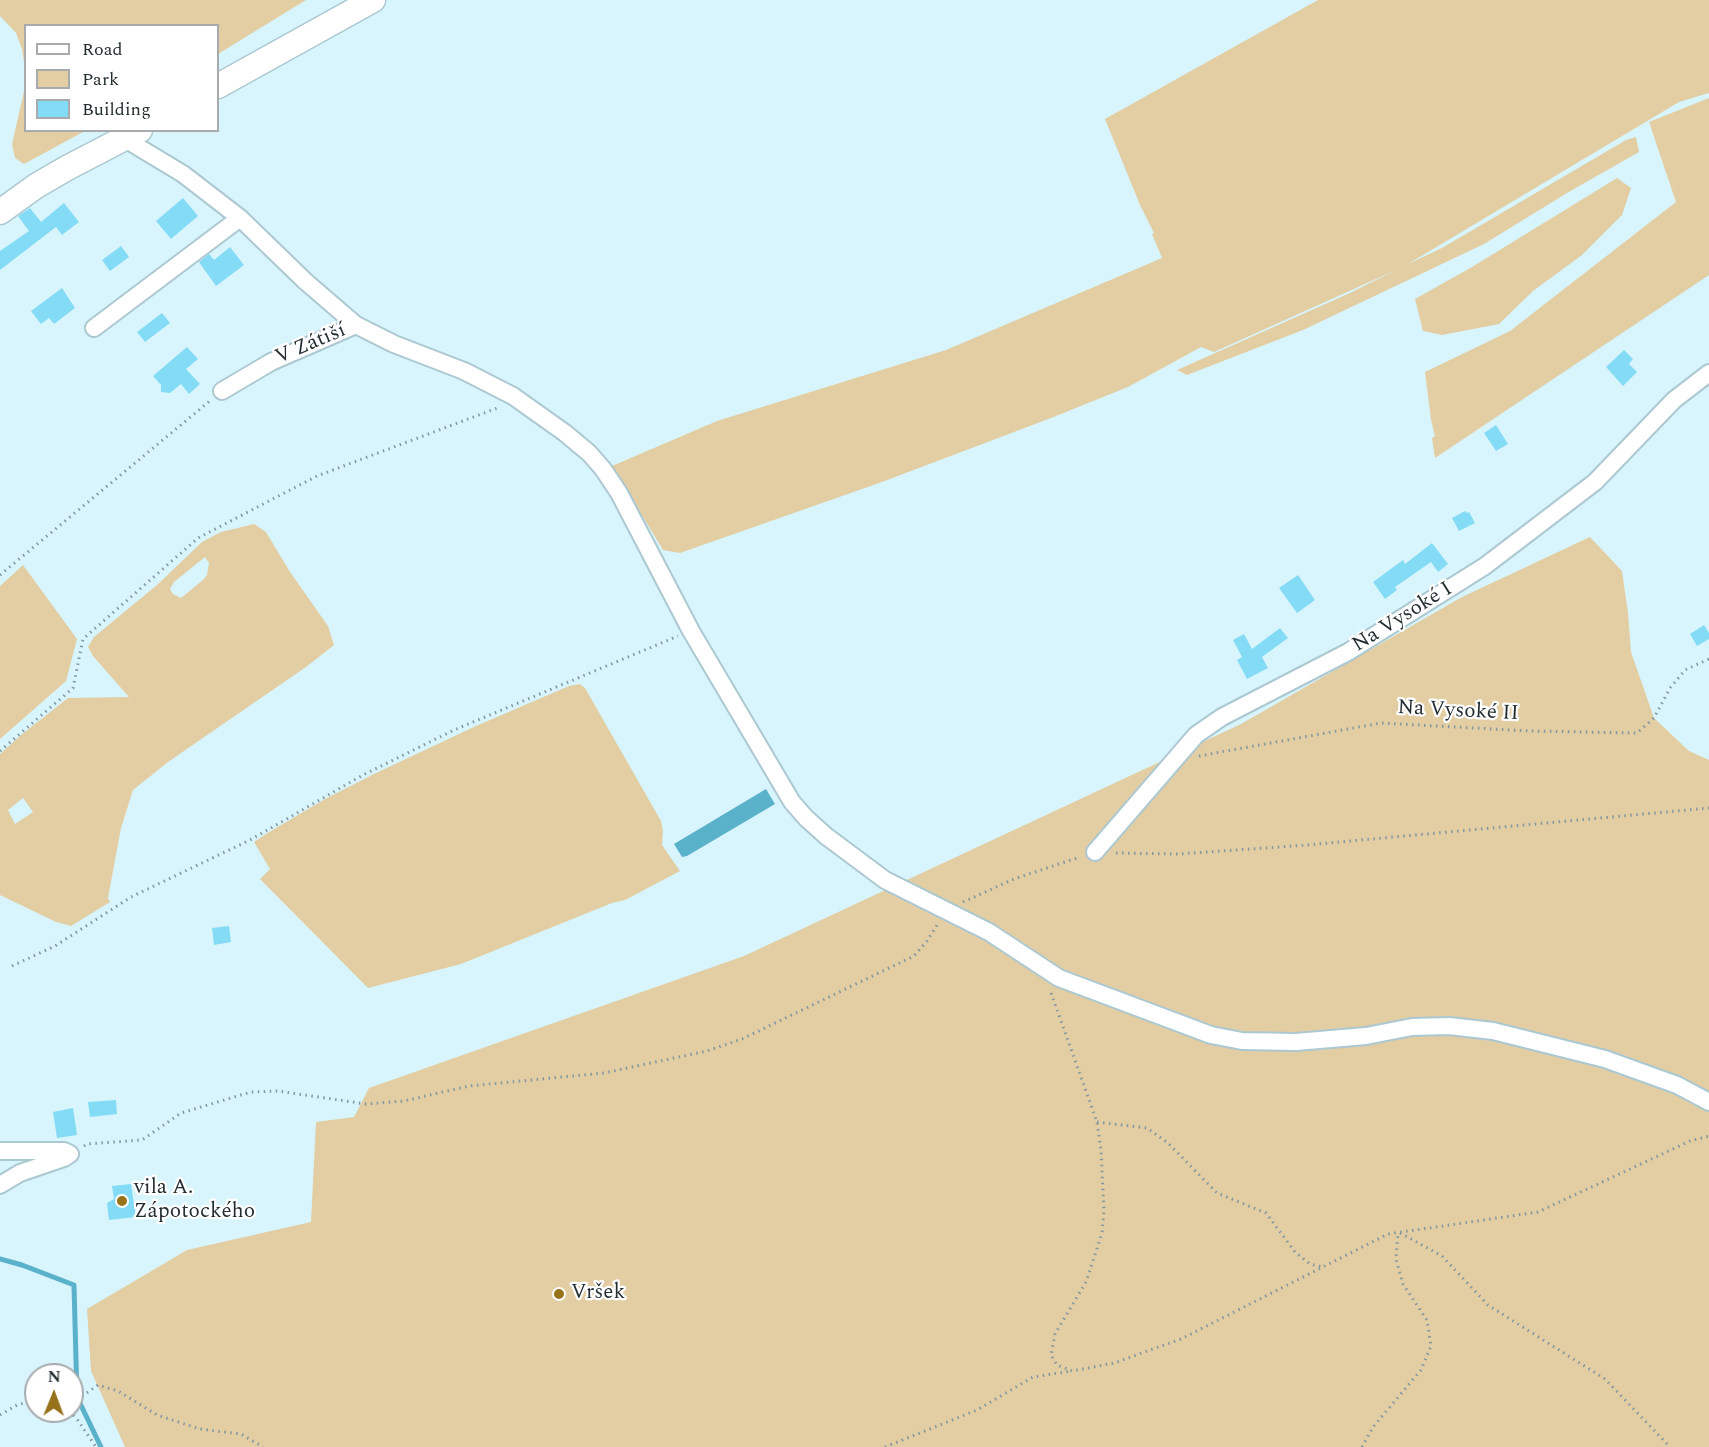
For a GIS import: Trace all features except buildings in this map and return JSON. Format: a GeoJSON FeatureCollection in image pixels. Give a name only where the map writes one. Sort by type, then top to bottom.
{"type":"FeatureCollection","features":[{"type":"Feature","properties":{"kind":"street"},"geometry":{"type":"LineString","coordinates":[[219,86],[374,0]]}},
{"type":"Feature","properties":{"kind":"street"},"geometry":{"type":"LineString","coordinates":[[0,212],[36,186],[133,134]]}},
{"type":"Feature","properties":{"kind":"street","name":"V Zátiší"},"geometry":{"type":"LineString","coordinates":[[133,134],[240,218],[305,281],[356,325],[271,362],[222,391]]}},
{"type":"Feature","properties":{"kind":"street"},"geometry":{"type":"LineString","coordinates":[[94,328],[240,218]]}},
{"type":"Feature","properties":{"kind":"street"},"geometry":{"type":"LineString","coordinates":[[356,325],[394,344],[464,371],[513,396],[578,443],[603,469],[619,493],[691,631],[776,778],[806,818],[833,842],[885,880],[990,932],[1059,978],[1211,1035],[1242,1041],[1296,1042],[1366,1036],[1412,1027],[1449,1026],[1493,1031],[1605,1059],[1677,1085],[1709,1102]]}},
{"type":"Feature","properties":{"kind":"street","name":"Na Vysoké I"},"geometry":{"type":"LineString","coordinates":[[1095,852],[1196,735],[1222,717],[1348,652],[1485,566],[1595,482],[1674,400],[1709,373]]}},
{"type":"Feature","properties":{"kind":"street"},"geometry":{"type":"LineString","coordinates":[[0,1150],[64,1151],[70,1154],[20,1173],[0,1185]]}},
{"type":"Feature","properties":{"kind":"path"},"geometry":{"type":"LineString","coordinates":[[0,575],[222,391]]}},
{"type":"Feature","properties":{"kind":"path"},"geometry":{"type":"LineString","coordinates":[[0,751],[73,688],[83,639],[198,538],[317,476],[499,407],[513,396]]}},
{"type":"Feature","properties":{"kind":"path"},"geometry":{"type":"LineString","coordinates":[[12,966],[55,946],[131,897],[250,840],[363,775],[454,730],[691,631]]}},
{"type":"Feature","properties":{"kind":"path","name":"Na Vysoké II"},"geometry":{"type":"LineString","coordinates":[[1173,760],[1381,723],[1530,731],[1638,733],[1654,718],[1670,688],[1685,670],[1709,659]]}},
{"type":"Feature","properties":{"kind":"path"},"geometry":{"type":"LineString","coordinates":[[70,1154],[87,1144],[142,1140],[181,1113],[251,1092],[278,1091],[366,1104],[404,1101],[469,1086],[604,1072],[707,1051],[742,1039],[914,956],[927,941],[946,909],[1014,879],[1095,852],[1179,854],[1307,845],[1709,807]]}},
{"type":"Feature","properties":{"kind":"path"},"geometry":{"type":"LineString","coordinates":[[1048,985],[1097,1122],[1101,1150],[1104,1211],[1102,1233],[1086,1282],[1054,1334],[1051,1355],[1057,1365],[1072,1371]]}},
{"type":"Feature","properties":{"kind":"path"},"geometry":{"type":"LineString","coordinates":[[1097,1122],[1147,1128],[1168,1143],[1217,1193],[1266,1213],[1295,1252],[1310,1264],[1325,1267]]}},
{"type":"Feature","properties":{"kind":"path"},"geometry":{"type":"LineString","coordinates":[[885,1447],[976,1410],[1033,1377],[1114,1363],[1181,1339],[1388,1234],[1538,1212],[1690,1141],[1709,1136]]}},
{"type":"Feature","properties":{"kind":"path"},"geometry":{"type":"LineString","coordinates":[[1362,1447],[1373,1427],[1421,1370],[1431,1346],[1427,1320],[1403,1284],[1396,1259],[1398,1232]]}},
{"type":"Feature","properties":{"kind":"path"},"geometry":{"type":"LineString","coordinates":[[1398,1232],[1442,1256],[1488,1305],[1605,1379],[1670,1447]]}},
{"type":"Feature","properties":{"kind":"path"},"geometry":{"type":"LineString","coordinates":[[84,1395],[98,1385],[118,1391],[157,1414],[200,1429],[240,1434],[263,1447]]}},
{"type":"Feature","properties":{"kind":"path"},"geometry":{"type":"LineString","coordinates":[[0,1415],[24,1403]]}},
{"type":"Feature","properties":{"kind":"path"},"geometry":{"type":"LineString","coordinates":[[80,1423],[96,1447]]}},
{"type":"Feature","properties":{"kind":"green space"},"geometry":{"type":"Polygon","coordinates":[[[0,0],[306,0],[219,53],[219,24],[24,24],[24,62],[16,33],[0,16],[0,0]]]}},
{"type":"Feature","properties":{"kind":"green space"},"geometry":{"type":"Polygon","coordinates":[[[1318,0],[1709,0],[1709,93],[1679,102],[1408,264],[1442,248],[1626,140],[1636,137],[1639,152],[1484,244],[1303,330],[1187,375],[1177,370],[1350,293],[1396,270],[1214,352],[1201,347],[1128,387],[1051,418],[882,482],[680,553],[663,550],[612,466],[717,421],[946,350],[1162,258],[1152,234],[1154,233],[1140,205],[1105,119],[1318,0]]]}},
{"type":"Feature","properties":{"kind":"green space"},"geometry":{"type":"Polygon","coordinates":[[[24,91],[24,132],[83,132],[24,164],[15,158],[12,144],[24,91]]]}},
{"type":"Feature","properties":{"kind":"green space"},"geometry":{"type":"Polygon","coordinates":[[[1709,98],[1709,275],[1435,458],[1432,438],[1435,436],[1425,372],[1510,331],[1676,202],[1649,122],[1709,98]]]}},
{"type":"Feature","properties":{"kind":"green space"},"geometry":{"type":"Polygon","coordinates":[[[1617,178],[1631,188],[1622,215],[1582,255],[1533,291],[1499,324],[1442,335],[1423,331],[1415,299],[1472,267],[1617,178]]]}},
{"type":"Feature","properties":{"kind":"green space"},"geometry":{"type":"Polygon","coordinates":[[[254,524],[266,532],[290,572],[328,626],[334,645],[306,667],[168,762],[133,790],[121,828],[108,898],[110,902],[71,926],[56,922],[0,895],[0,754],[68,698],[129,697],[93,656],[88,647],[94,637],[157,585],[202,542],[221,532],[254,524]],[[205,557],[174,582],[170,589],[173,594],[181,598],[203,580],[207,575],[209,563],[205,557]],[[23,798],[8,810],[15,824],[33,812],[23,798]]]}},
{"type":"Feature","properties":{"kind":"green space"},"geometry":{"type":"Polygon","coordinates":[[[1590,537],[1622,571],[1631,652],[1654,718],[1689,751],[1709,760],[1709,1447],[125,1447],[91,1371],[87,1309],[187,1250],[311,1222],[316,1122],[354,1117],[369,1088],[744,956],[1241,724],[1462,597],[1590,537]]]}},
{"type":"Feature","properties":{"kind":"green space"},"geometry":{"type":"Polygon","coordinates":[[[23,565],[77,639],[66,681],[0,739],[0,586],[23,565]]]}},
{"type":"Feature","properties":{"kind":"green space"},"geometry":{"type":"Polygon","coordinates":[[[580,684],[585,688],[661,821],[662,845],[680,871],[625,900],[612,903],[461,964],[368,988],[260,879],[270,869],[254,842],[266,834],[325,799],[374,774],[476,726],[569,686],[580,684]]]}},
{"type":"Feature","properties":{"kind":"water"},"geometry":{"type":"Polygon","coordinates":[[[766,789],[775,804],[682,857],[674,844],[766,789]]]}},
{"type":"Feature","properties":{"kind":"waterway"},"geometry":{"type":"LineString","coordinates":[[0,1259],[74,1285],[77,1397],[101,1447]]}},
{"type":"Feature","properties":{"kind":"place","name":"vila A. Zápotockého"},"geometry":{"type":"Point","coordinates":[122,1201]}},
{"type":"Feature","properties":{"kind":"place","name":"Vršek"},"geometry":{"type":"Point","coordinates":[559,1294]}}]}
